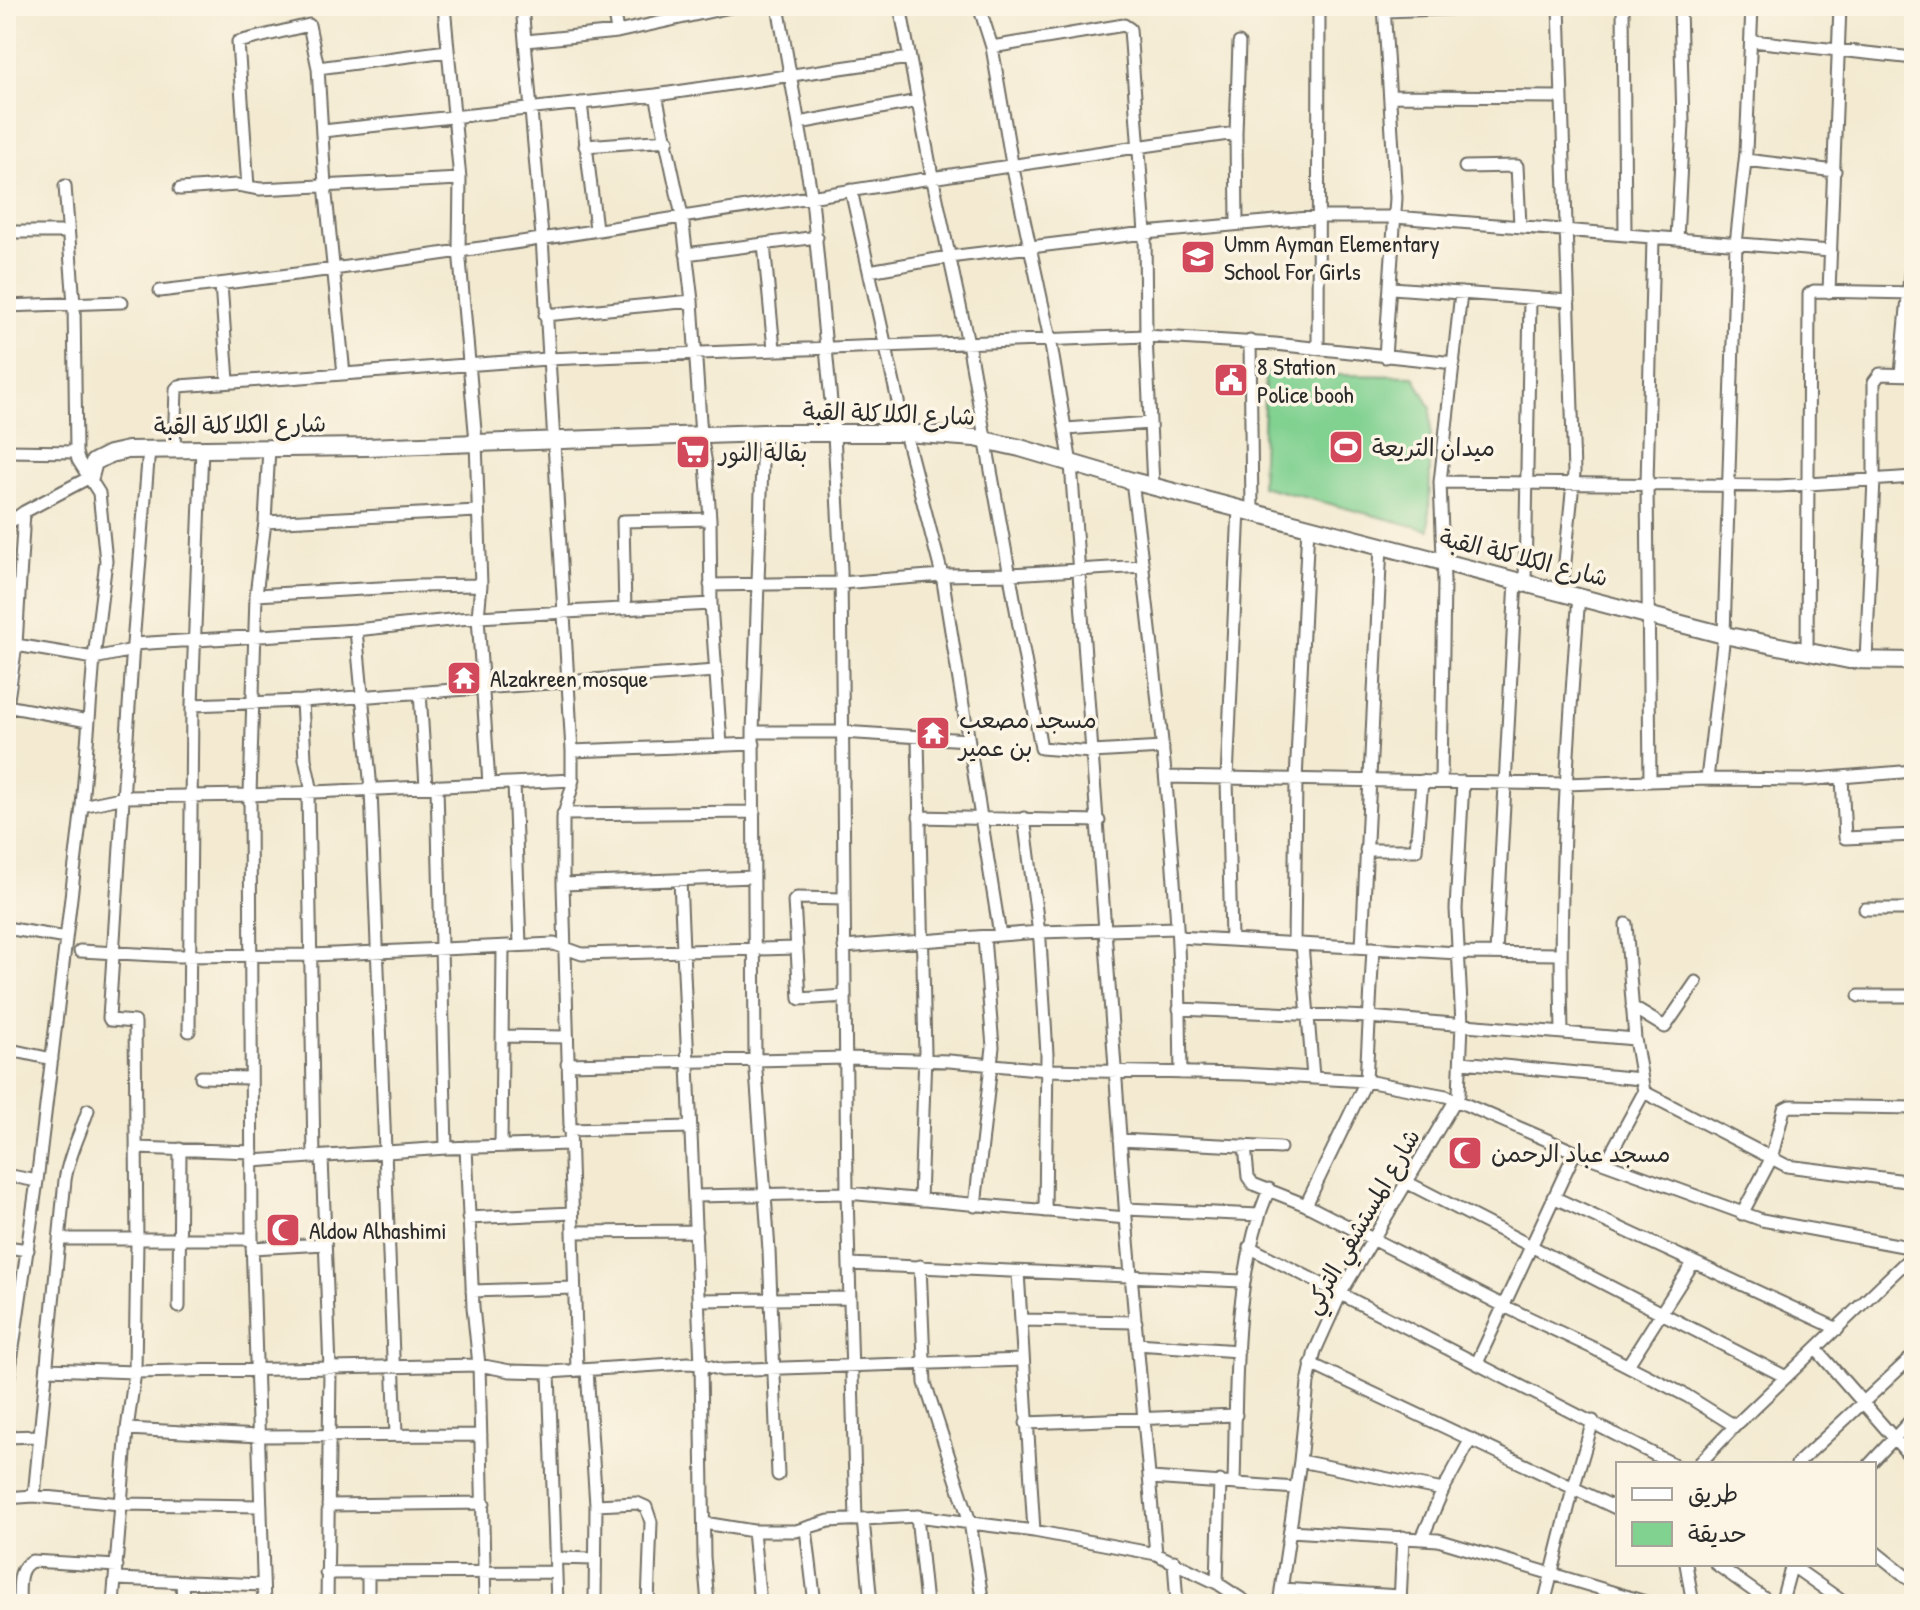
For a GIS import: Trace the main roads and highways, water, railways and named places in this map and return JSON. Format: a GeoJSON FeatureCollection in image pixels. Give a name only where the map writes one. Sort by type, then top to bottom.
{"type":"FeatureCollection","features":[{"type":"Feature","properties":{"kind":"place","name":"Umm Ayman Elementary School For Girls"},"geometry":{"type":"Point","coordinates":[1198,257]}},
{"type":"Feature","properties":{"kind":"place","name":"8 Station Police booh"},"geometry":{"type":"Point","coordinates":[1231,380]}},
{"type":"Feature","properties":{"kind":"place","name":"ميدان التريعة"},"geometry":{"type":"Point","coordinates":[1346,447]}},
{"type":"Feature","properties":{"kind":"place","name":"بقالة النور"},"geometry":{"type":"Point","coordinates":[693,452]}},
{"type":"Feature","properties":{"kind":"place","name":"Alzakreen mosque"},"geometry":{"type":"Point","coordinates":[464,678]}},
{"type":"Feature","properties":{"kind":"place","name":"مسجد مصعب بن عمير"},"geometry":{"type":"Point","coordinates":[933,733]}},
{"type":"Feature","properties":{"kind":"place","name":"مسجد عباد الرحمن"},"geometry":{"type":"Point","coordinates":[1465,1153]}},
{"type":"Feature","properties":{"kind":"place","name":"Aldow Alhashimi"},"geometry":{"type":"Point","coordinates":[283,1230]}}]}
